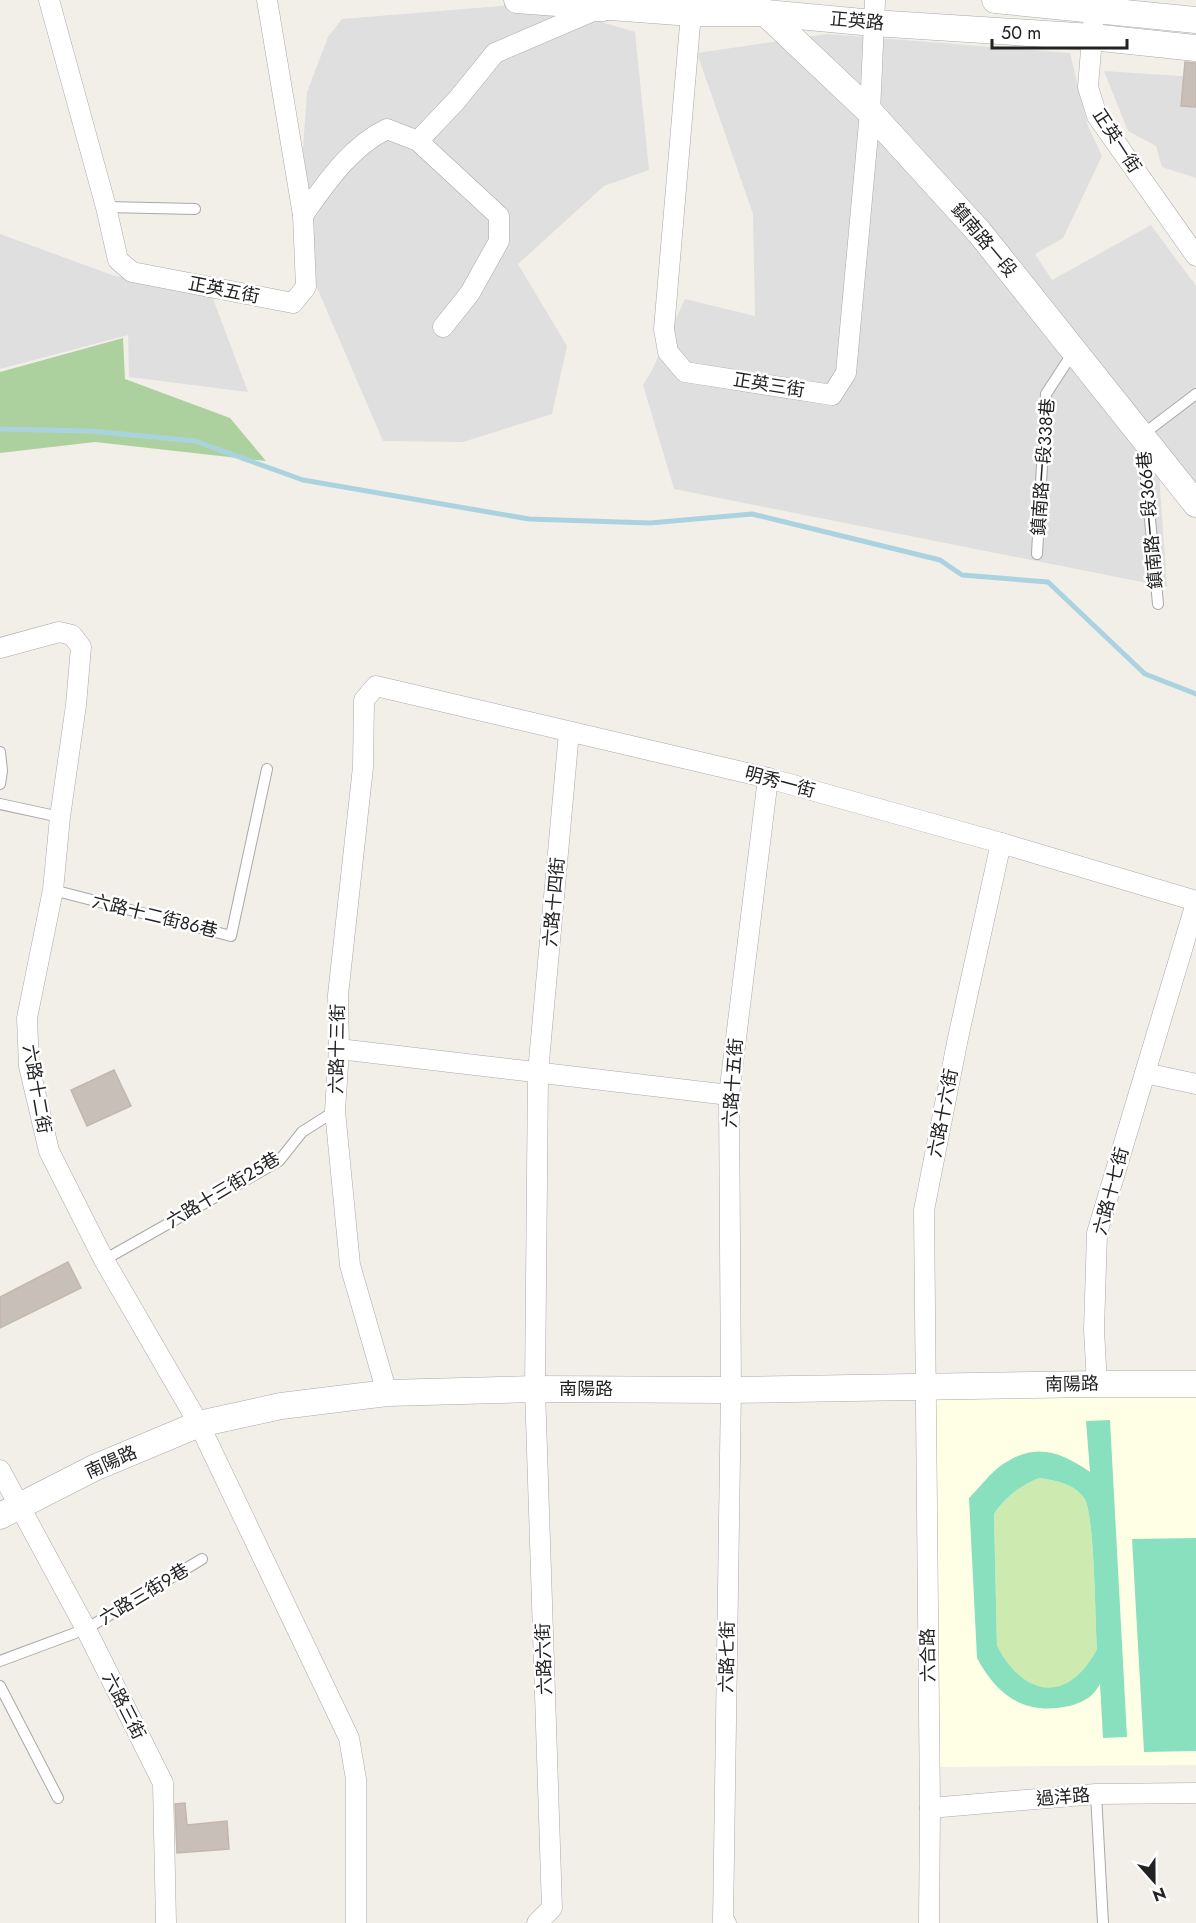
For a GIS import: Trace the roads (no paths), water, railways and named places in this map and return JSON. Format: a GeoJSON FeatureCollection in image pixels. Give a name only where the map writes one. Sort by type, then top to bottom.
{"type":"FeatureCollection","features":[{"type":"Feature","properties":{"kind":"street","name":"正英五街"},"geometry":{"type":"LineString","coordinates":[[50,0],[106,207],[118,260],[132,272],[293,303],[306,287],[303,215],[267,0]]}},
{"type":"Feature","properties":{"kind":"street","name":"正英路"},"geometry":{"type":"LineString","coordinates":[[517,0],[874,11],[1196,48]]}},
{"type":"Feature","properties":{"kind":"street"},"geometry":{"type":"LineString","coordinates":[[995,0],[1094,5],[1196,20]]}},
{"type":"Feature","properties":{"kind":"street","name":"正英一街"},"geometry":{"type":"LineString","coordinates":[[1094,5],[1088,87],[1097,116],[1196,256]]}},
{"type":"Feature","properties":{"kind":"street"},"geometry":{"type":"LineString","coordinates":[[418,141],[456,101],[495,53],[593,11],[692,6]]}},
{"type":"Feature","properties":{"kind":"street","name":"正英三街"},"geometry":{"type":"LineString","coordinates":[[692,6],[664,329],[668,352],[685,372],[832,395],[846,373],[870,112],[874,11]]}},
{"type":"Feature","properties":{"kind":"street","name":"鎮南路一段"},"geometry":{"type":"LineString","coordinates":[[757,7],[870,112],[980,233],[1196,504]]}},
{"type":"Feature","properties":{"kind":"street"},"geometry":{"type":"LineString","coordinates":[[303,215],[341,164],[371,137],[387,129],[418,141],[499,216],[499,241],[470,293],[443,327]]}},
{"type":"Feature","properties":{"kind":"street","name":"六路十二街"},"geometry":{"type":"LineString","coordinates":[[0,648],[59,632],[72,635],[81,648],[53,890],[27,1018],[29,1065],[49,1151],[104,1260],[199,1424]]}},
{"type":"Feature","properties":{"kind":"street","name":"明秀一街"},"geometry":{"type":"LineString","coordinates":[[364,700],[376,686],[768,778],[1001,843],[1196,902]]}},
{"type":"Feature","properties":{"kind":"street","name":"六路十三街"},"geometry":{"type":"LineString","coordinates":[[364,700],[363,767],[338,994],[339,1050],[334,1111],[350,1265],[387,1393]]}},
{"type":"Feature","properties":{"kind":"street","name":"六路十四街"},"geometry":{"type":"LineString","coordinates":[[535,1389],[538,1072],[569,732]]}},
{"type":"Feature","properties":{"kind":"street","name":"六路十五街"},"geometry":{"type":"LineString","coordinates":[[731,1390],[729,1095],[768,778]]}},
{"type":"Feature","properties":{"kind":"street","name":"六路十六街"},"geometry":{"type":"LineString","coordinates":[[925,1388],[924,1210],[958,1038],[1001,843]]}},
{"type":"Feature","properties":{"kind":"street","name":"六路十七街"},"geometry":{"type":"LineString","coordinates":[[1097,1384],[1094,1330],[1097,1233],[1196,902]]}},
{"type":"Feature","properties":{"kind":"street"},"geometry":{"type":"LineString","coordinates":[[339,1050],[729,1095]]}},
{"type":"Feature","properties":{"kind":"street"},"geometry":{"type":"LineString","coordinates":[[1145,1073],[1196,1084]]}},
{"type":"Feature","properties":{"kind":"street","name":"南陽路"},"geometry":{"type":"LineString","coordinates":[[9,1511],[94,1468],[199,1424],[280,1406],[387,1393],[535,1389],[731,1390],[1196,1384]]}},
{"type":"Feature","properties":{"kind":"street","name":"六合路"},"geometry":{"type":"LineString","coordinates":[[925,1388],[930,1808],[929,1923]]}},
{"type":"Feature","properties":{"kind":"street","name":"六路六街"},"geometry":{"type":"LineString","coordinates":[[535,1389],[552,1908],[537,1923]]}},
{"type":"Feature","properties":{"kind":"street","name":"六路七街"},"geometry":{"type":"LineString","coordinates":[[726,1923],[723,1921],[731,1390]]}},
{"type":"Feature","properties":{"kind":"street"},"geometry":{"type":"LineString","coordinates":[[199,1424],[349,1738],[356,1779],[356,1923]]}},
{"type":"Feature","properties":{"kind":"street","name":"六路三街"},"geometry":{"type":"LineString","coordinates":[[0,1470],[9,1511],[86,1629],[163,1783],[166,1923]]}},
{"type":"Feature","properties":{"kind":"street","name":"過洋路"},"geometry":{"type":"LineString","coordinates":[[930,1808],[1096,1794],[1196,1793]]}},
{"type":"Feature","properties":{"kind":"lane"},"geometry":{"type":"LineString","coordinates":[[106,207],[195,209]]}},
{"type":"Feature","properties":{"kind":"lane","name":"鎮南路一段338巷"},"geometry":{"type":"LineString","coordinates":[[1037,554],[1046,394],[1075,351]]}},
{"type":"Feature","properties":{"kind":"lane"},"geometry":{"type":"LineString","coordinates":[[1142,435],[1196,394]]}},
{"type":"Feature","properties":{"kind":"lane","name":"鎮南路一段366巷"},"geometry":{"type":"LineString","coordinates":[[1142,435],[1158,604]]}},
{"type":"Feature","properties":{"kind":"lane"},"geometry":{"type":"LineString","coordinates":[[0,752],[3,771],[0,784]]}},
{"type":"Feature","properties":{"kind":"lane","name":"六路十二街86巷"},"geometry":{"type":"LineString","coordinates":[[53,890],[231,936],[267,769]]}},
{"type":"Feature","properties":{"kind":"lane"},"geometry":{"type":"LineString","coordinates":[[0,804],[60,817]]}},
{"type":"Feature","properties":{"kind":"lane","name":"六路十三街25巷"},"geometry":{"type":"LineString","coordinates":[[104,1260],[279,1161],[302,1132],[334,1111]]}},
{"type":"Feature","properties":{"kind":"lane","name":"六路三街9巷"},"geometry":{"type":"LineString","coordinates":[[0,1661],[86,1629],[202,1559]]}},
{"type":"Feature","properties":{"kind":"lane"},"geometry":{"type":"LineString","coordinates":[[0,1686],[58,1798]]}},
{"type":"Feature","properties":{"kind":"lane"},"geometry":{"type":"LineString","coordinates":[[1096,1794],[1103,1923]]}},
{"type":"Feature","properties":{"kind":"waterway"},"geometry":{"type":"LineString","coordinates":[[0,429],[91,431],[195,441],[303,480],[529,519],[650,523],[752,514],[940,560],[962,575],[1048,582],[1145,674],[1196,694]]}}]}
